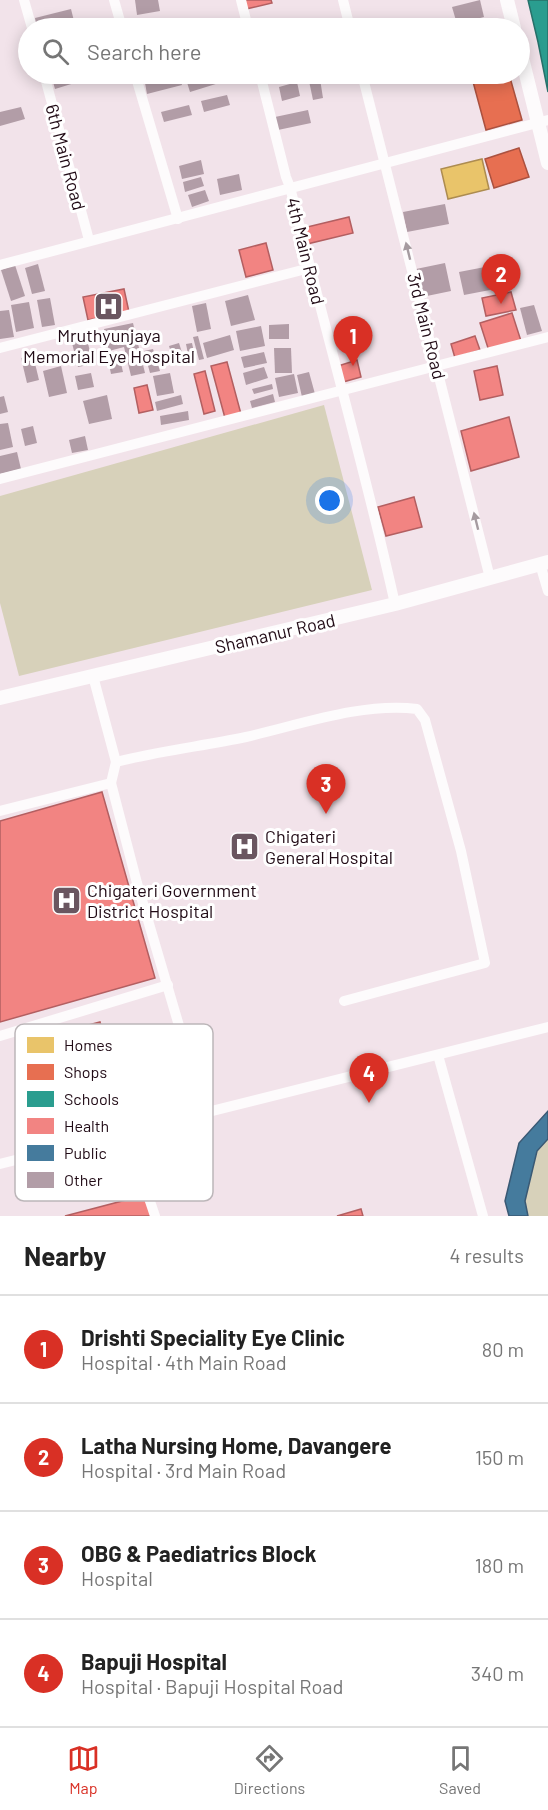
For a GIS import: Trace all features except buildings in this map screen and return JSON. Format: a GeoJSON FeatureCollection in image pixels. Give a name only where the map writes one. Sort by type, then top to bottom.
{"type":"FeatureCollection","features":[{"type":"Feature","properties":{"kind":"main road"},"geometry":{"type":"LineString","coordinates":[[507,0],[512,18]]}},
{"type":"Feature","properties":{"kind":"main road"},"geometry":{"type":"LineString","coordinates":[[530,83],[543,122],[548,163]]}},
{"type":"Feature","properties":{"kind":"main road","name":"Shamanur Road"},"geometry":{"type":"LineString","coordinates":[[2,698],[395,604],[544,563]]}},
{"type":"Feature","properties":{"kind":"main road"},"geometry":{"type":"LineString","coordinates":[[0,683],[2,698]]}},
{"type":"Feature","properties":{"kind":"street"},"geometry":{"type":"LineString","coordinates":[[24,0],[29,18]]}},
{"type":"Feature","properties":{"kind":"street"},"geometry":{"type":"LineString","coordinates":[[114,0],[119,18]]}},
{"type":"Feature","properties":{"kind":"street"},"geometry":{"type":"LineString","coordinates":[[241,0],[246,18]]}},
{"type":"Feature","properties":{"kind":"street"},"geometry":{"type":"LineString","coordinates":[[342,0],[347,18]]}},
{"type":"Feature","properties":{"kind":"street","name":"6th Main Road"},"geometry":{"type":"LineString","coordinates":[[47,84],[89,240]]}},
{"type":"Feature","properties":{"kind":"street"},"geometry":{"type":"LineString","coordinates":[[138,84],[178,219]]}},
{"type":"Feature","properties":{"kind":"street","name":"4th Main Road"},"geometry":{"type":"LineString","coordinates":[[263,84],[344,391],[395,604]]}},
{"type":"Feature","properties":{"kind":"street","name":"3rd Main Road"},"geometry":{"type":"LineString","coordinates":[[365,84],[490,578]]}},
{"type":"Feature","properties":{"kind":"street"},"geometry":{"type":"LineString","coordinates":[[0,265],[543,122]]}},
{"type":"Feature","properties":{"kind":"street"},"geometry":{"type":"LineString","coordinates":[[0,348],[310,268]]}},
{"type":"Feature","properties":{"kind":"street"},"geometry":{"type":"LineString","coordinates":[[0,479],[548,337]]}},
{"type":"Feature","properties":{"kind":"street"},"geometry":{"type":"LineString","coordinates":[[544,563],[548,591]]}},
{"type":"Feature","properties":{"kind":"street"},"geometry":{"type":"LineString","coordinates":[[93,676],[116,762],[111,783],[123,833],[179,1024]]}},
{"type":"Feature","properties":{"kind":"street"},"geometry":{"type":"LineString","coordinates":[[116,762],[356,712],[400,707],[417,710],[425,720],[445,789],[469,884],[485,963],[344,1001]]}},
{"type":"Feature","properties":{"kind":"street"},"geometry":{"type":"LineString","coordinates":[[0,812],[111,783]]}},
{"type":"Feature","properties":{"kind":"street"},"geometry":{"type":"LineString","coordinates":[[40,1024],[168,985]]}},
{"type":"Feature","properties":{"kind":"street"},"geometry":{"type":"LineString","coordinates":[[213,1112],[548,1027]]}},
{"type":"Feature","properties":{"kind":"street"},"geometry":{"type":"LineString","coordinates":[[0,1036],[15,1031]]}},
{"type":"Feature","properties":{"kind":"street"},"geometry":{"type":"LineString","coordinates":[[438,1055],[483,1216]]}},
{"type":"Feature","properties":{"kind":"street"},"geometry":{"type":"LineString","coordinates":[[0,1164],[15,1160]]}},
{"type":"Feature","properties":{"kind":"street"},"geometry":{"type":"LineString","coordinates":[[150,1201],[155,1216]]}},
{"type":"Feature","properties":{"kind":"shaded area"},"geometry":{"type":"Polygon","coordinates":[[[324,405],[372,590],[19,676],[0,603],[0,496],[324,405]]]}},
{"type":"Feature","properties":{"kind":"shaded area"},"geometry":{"type":"Polygon","coordinates":[[[548,1111],[548,1216],[509,1216],[505,1201],[519,1143],[548,1111]]]}},
{"type":"Feature","properties":{"kind":"place","name":"Latha Nursing Home, Davangere"},"geometry":{"type":"Point","coordinates":[501,304]}},
{"type":"Feature","properties":{"kind":"place","name":"Mruthyunjaya Memorial Eye Hospital"},"geometry":{"type":"Point","coordinates":[109,306]}},
{"type":"Feature","properties":{"kind":"place","name":"Drishti Speciality Eye Clinic"},"geometry":{"type":"Point","coordinates":[353,366]}},
{"type":"Feature","properties":{"kind":"place","name":"OBG & Paediatrics Block"},"geometry":{"type":"Point","coordinates":[326,814]}},
{"type":"Feature","properties":{"kind":"place","name":"Chigateri General Hospital"},"geometry":{"type":"Point","coordinates":[244,846]}},
{"type":"Feature","properties":{"kind":"place","name":"Chigateri Government District Hospital"},"geometry":{"type":"Point","coordinates":[66,900]}},
{"type":"Feature","properties":{"kind":"place","name":"Bapuji Hospital"},"geometry":{"type":"Point","coordinates":[369,1103]}}]}
